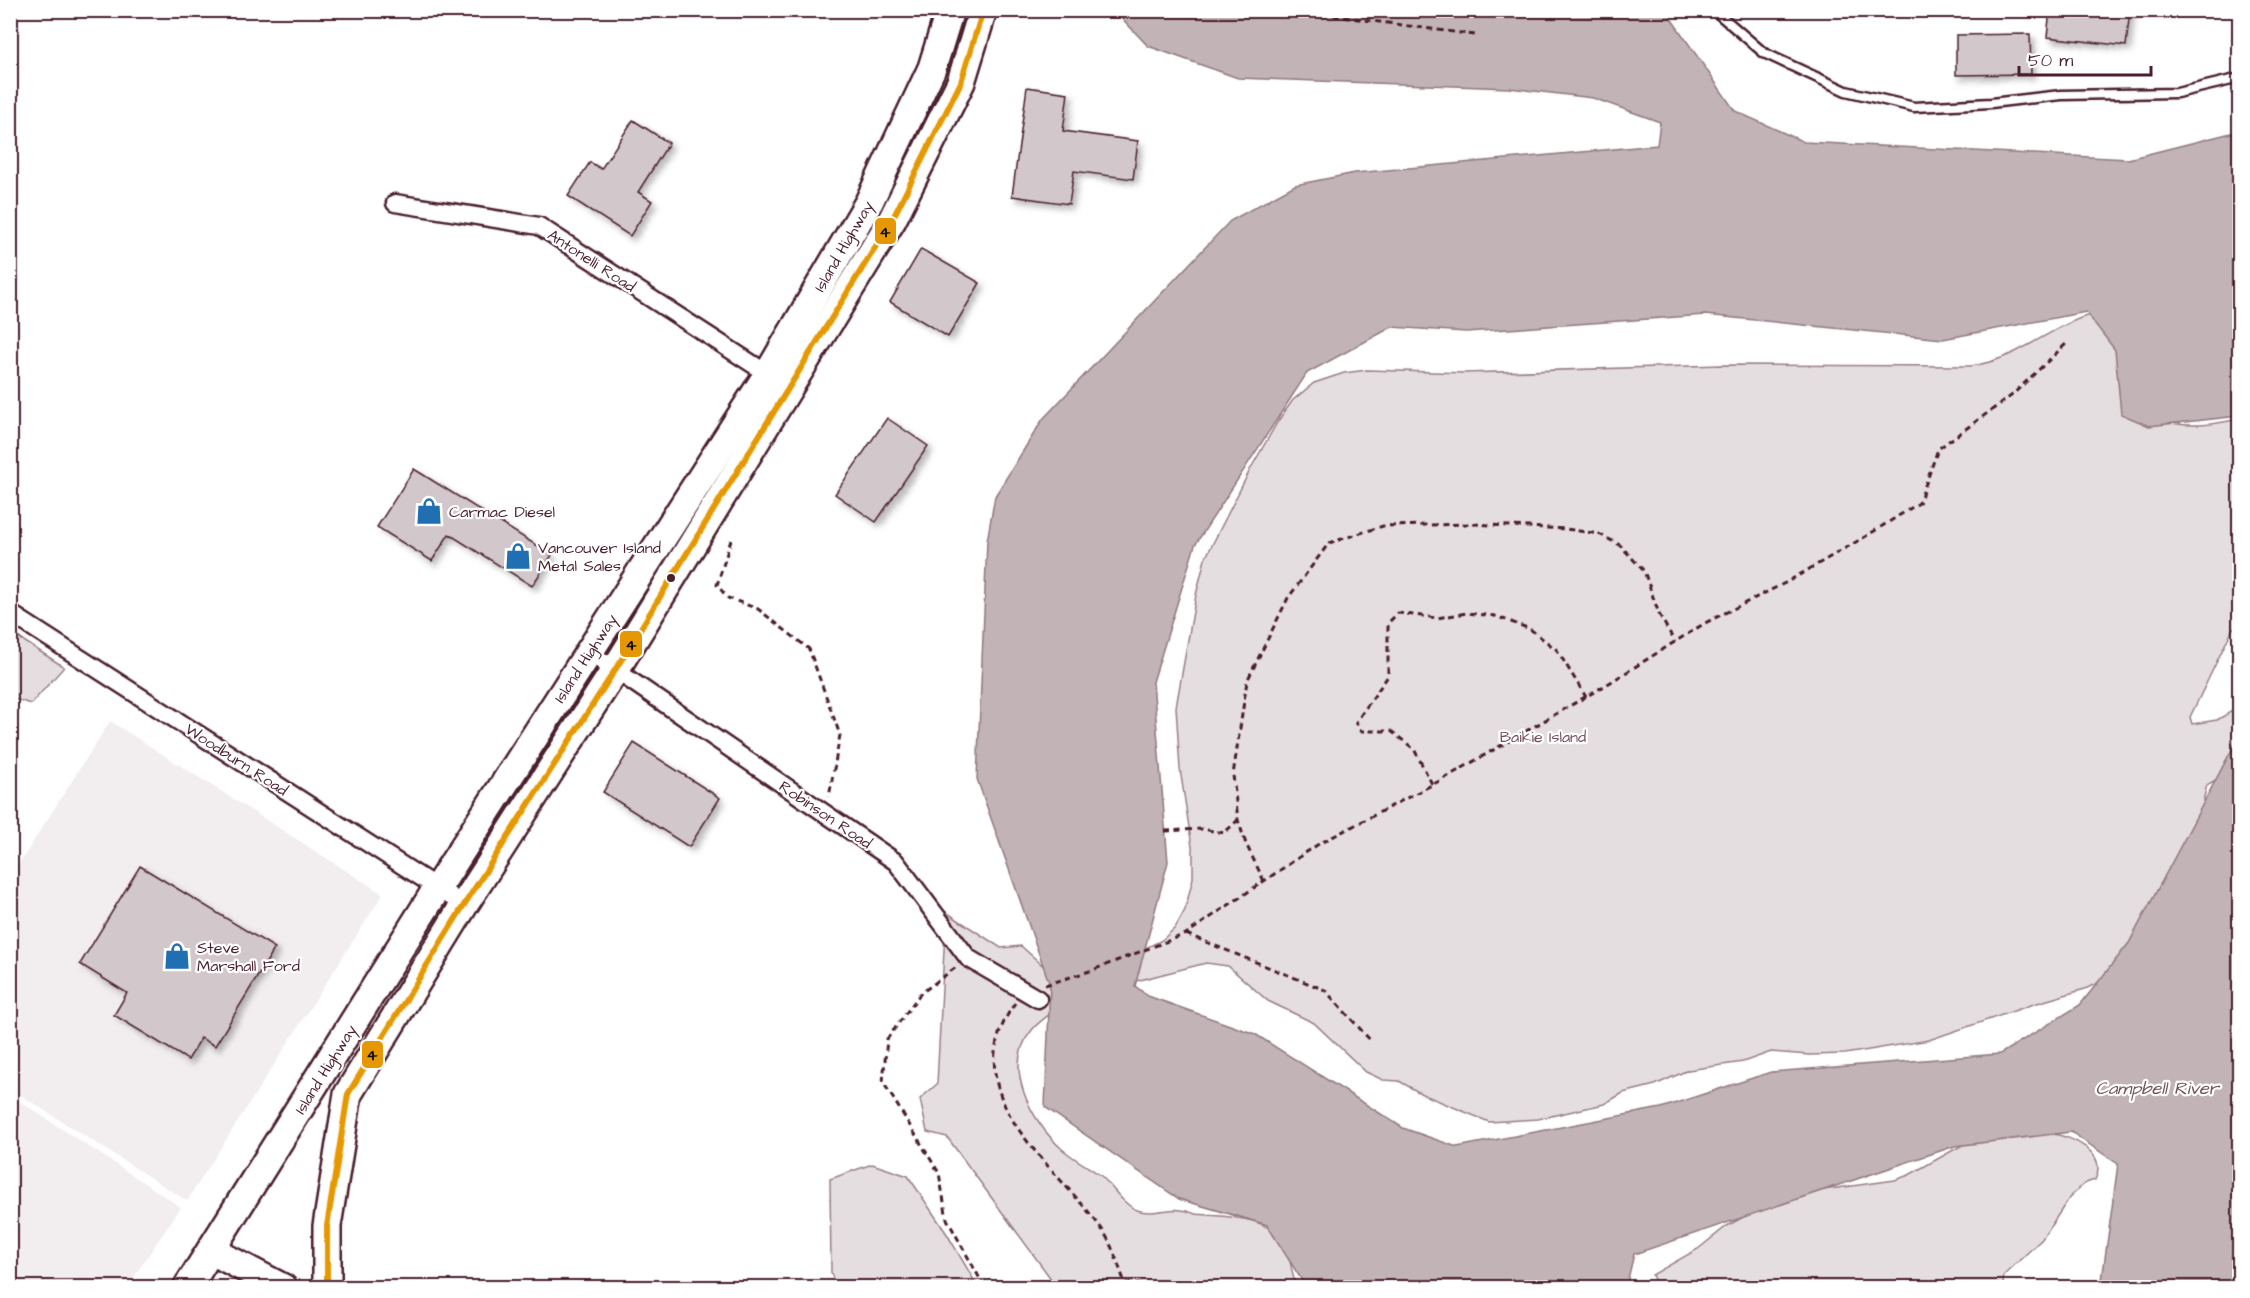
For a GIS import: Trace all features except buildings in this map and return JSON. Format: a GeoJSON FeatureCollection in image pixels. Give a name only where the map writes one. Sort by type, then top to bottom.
{"type":"FeatureCollection","features":[{"type":"Feature","properties":{"kind":"main road","name":"Island Highway"},"geometry":{"type":"LineString","coordinates":[[187,1287],[212,1251],[438,887],[768,374],[869,202],[932,68],[950,10]]}},
{"type":"Feature","properties":{"kind":"main road","name":"Island Highway"},"geometry":{"type":"LineString","coordinates":[[327,1287],[327,1226],[348,1094],[464,905],[615,670],[892,220],[961,82],[983,10]]}},
{"type":"Feature","properties":{"kind":"main road"},"geometry":{"type":"LineString","coordinates":[[212,1251],[283,1287]]}},
{"type":"Feature","properties":{"kind":"street","name":"Antonelli Road"},"geometry":{"type":"LineString","coordinates":[[395,203],[539,226],[768,374]]}},
{"type":"Feature","properties":{"kind":"street","name":"Woodburn Road"},"geometry":{"type":"LineString","coordinates":[[10,614],[464,905]]}},
{"type":"Feature","properties":{"kind":"street","name":"Robinson Road"},"geometry":{"type":"LineString","coordinates":[[589,652],[896,862],[968,958],[1038,999]]}},
{"type":"Feature","properties":{"kind":"lane"},"geometry":{"type":"LineString","coordinates":[[1714,10],[1764,52],[1846,92],[1914,107],[2061,95],[2177,93],[2240,78]]}},
{"type":"Feature","properties":{"kind":"path"},"geometry":{"type":"LineString","coordinates":[[1292,10],[1475,35]]}},
{"type":"Feature","properties":{"kind":"path"},"geometry":{"type":"LineString","coordinates":[[1172,1287],[1125,1283],[1102,1230],[1013,1125],[994,1075],[1001,1023],[1023,991],[1090,971],[1186,934],[1317,845],[1432,784],[1586,697],[1675,642],[1848,547],[1918,503],[1938,449],[2011,396],[2068,342]]}},
{"type":"Feature","properties":{"kind":"path"},"geometry":{"type":"LineString","coordinates":[[1264,881],[1246,844],[1238,820],[1233,775],[1247,681],[1288,598],[1329,543],[1383,526],[1472,524],[1599,534],[1620,545],[1644,571],[1659,614],[1675,642]]}},
{"type":"Feature","properties":{"kind":"path"},"geometry":{"type":"LineString","coordinates":[[731,540],[717,585],[728,598],[758,609],[809,649],[840,735],[827,814]]}},
{"type":"Feature","properties":{"kind":"path"},"geometry":{"type":"LineString","coordinates":[[1432,784],[1414,749],[1391,731],[1361,731],[1356,723],[1388,676],[1390,649],[1388,623],[1398,614],[1437,618],[1467,614],[1495,616],[1530,629],[1557,651],[1586,697]]}},
{"type":"Feature","properties":{"kind":"path"},"geometry":{"type":"LineString","coordinates":[[1165,831],[1202,829],[1224,833],[1238,820]]}},
{"type":"Feature","properties":{"kind":"path"},"geometry":{"type":"LineString","coordinates":[[1186,934],[1325,990],[1371,1041]]}},
{"type":"Feature","properties":{"kind":"path"},"geometry":{"type":"LineString","coordinates":[[968,958],[920,994],[887,1039],[883,1082],[939,1173],[947,1219],[985,1287]]}},
{"type":"Feature","properties":{"kind":"shaded area"},"geometry":{"type":"Polygon","coordinates":[[[110,721],[383,894],[187,1201],[11,1089],[10,878],[110,721]]]}},
{"type":"Feature","properties":{"kind":"shaded area"},"geometry":{"type":"Polygon","coordinates":[[[10,1095],[181,1207],[127,1287],[11,1287],[10,1095]]]}},
{"type":"Feature","properties":{"kind":"green space","name":"Baikie Island"},"geometry":{"type":"Polygon","coordinates":[[[2097,313],[2157,419],[2178,424],[2198,425],[2239,419],[2239,626],[2233,628],[2190,717],[2192,724],[2217,720],[2239,707],[2239,766],[2207,785],[2204,797],[2205,825],[2109,978],[2085,989],[1929,1040],[1845,1054],[1809,1055],[1771,1052],[1743,1062],[1688,1070],[1655,1085],[1623,1093],[1604,1104],[1538,1119],[1489,1122],[1422,1094],[1399,1081],[1383,1080],[1366,1072],[1314,1023],[1268,1001],[1228,966],[1206,963],[1136,981],[1132,955],[1162,940],[1175,928],[1185,910],[1193,878],[1193,853],[1180,769],[1176,707],[1196,595],[1205,559],[1251,468],[1278,421],[1293,400],[1314,383],[1344,373],[1367,370],[1465,373],[1721,365],[1971,366],[2006,356],[2065,325],[2097,313]]]}},
{"type":"Feature","properties":{"kind":"green space"},"geometry":{"type":"Polygon","coordinates":[[[10,632],[64,667],[31,704],[11,698],[10,632]]]}},
{"type":"Feature","properties":{"kind":"green space"},"geometry":{"type":"Polygon","coordinates":[[[946,912],[1001,948],[1021,946],[1050,972],[1060,1006],[1032,1030],[1023,1045],[1019,1060],[1024,1093],[1040,1124],[1051,1138],[1067,1153],[1100,1175],[1137,1210],[1151,1212],[1180,1210],[1195,1214],[1232,1217],[1245,1219],[1268,1228],[1285,1246],[1296,1287],[1057,1287],[947,1137],[927,1132],[920,1099],[937,1084],[946,912]]]}},
{"type":"Feature","properties":{"kind":"green space"},"geometry":{"type":"Polygon","coordinates":[[[2048,1133],[2067,1138],[2085,1147],[2097,1161],[2098,1170],[2095,1180],[2086,1183],[2072,1194],[2042,1239],[2004,1275],[2003,1283],[2008,1287],[1658,1288],[1652,1275],[1698,1249],[1727,1226],[1756,1210],[1809,1192],[1895,1180],[1909,1175],[1966,1143],[2048,1133]]]}},
{"type":"Feature","properties":{"kind":"green space"},"geometry":{"type":"Polygon","coordinates":[[[872,1164],[908,1176],[947,1234],[978,1287],[836,1287],[831,1273],[830,1179],[872,1164]]]}},
{"type":"Feature","properties":{"kind":"water","name":"Campbell River"},"geometry":{"type":"Polygon","coordinates":[[[1115,11],[1666,11],[1735,111],[1804,142],[2128,159],[2239,131],[2239,416],[2149,426],[2121,414],[2115,350],[2086,312],[1943,339],[1705,315],[1466,332],[1392,327],[1307,373],[1195,545],[1153,682],[1168,862],[1135,986],[1148,996],[1255,1034],[1403,1128],[1457,1147],[1661,1108],[1771,1072],[2000,1054],[2080,1005],[2129,943],[2239,736],[2239,1287],[2101,1287],[2118,1164],[2071,1132],[1955,1146],[1634,1254],[1626,1287],[1306,1287],[1267,1225],[1179,1199],[1045,1107],[1050,985],[977,779],[987,541],[995,496],[1043,419],[1230,221],[1295,185],[1355,173],[1657,145],[1660,122],[1593,98],[1509,88],[1238,78],[1148,46],[1115,11]]]}},
{"type":"Feature","properties":{"kind":"transit line","name":"4"},"geometry":{"type":"LineString","coordinates":[[327,1288],[327,1226],[348,1094],[464,905],[615,670],[892,220],[961,82],[983,10]]}},
{"type":"Feature","properties":{"kind":"place","name":"Carmac Diesel"},"geometry":{"type":"Point","coordinates":[429,511]}},
{"type":"Feature","properties":{"kind":"place","name":"Vancouver Island Metal Sales"},"geometry":{"type":"Point","coordinates":[518,556]}},
{"type":"Feature","properties":{"kind":"place","name":"Steve Marshall Ford"},"geometry":{"type":"Point","coordinates":[177,956]}}]}
